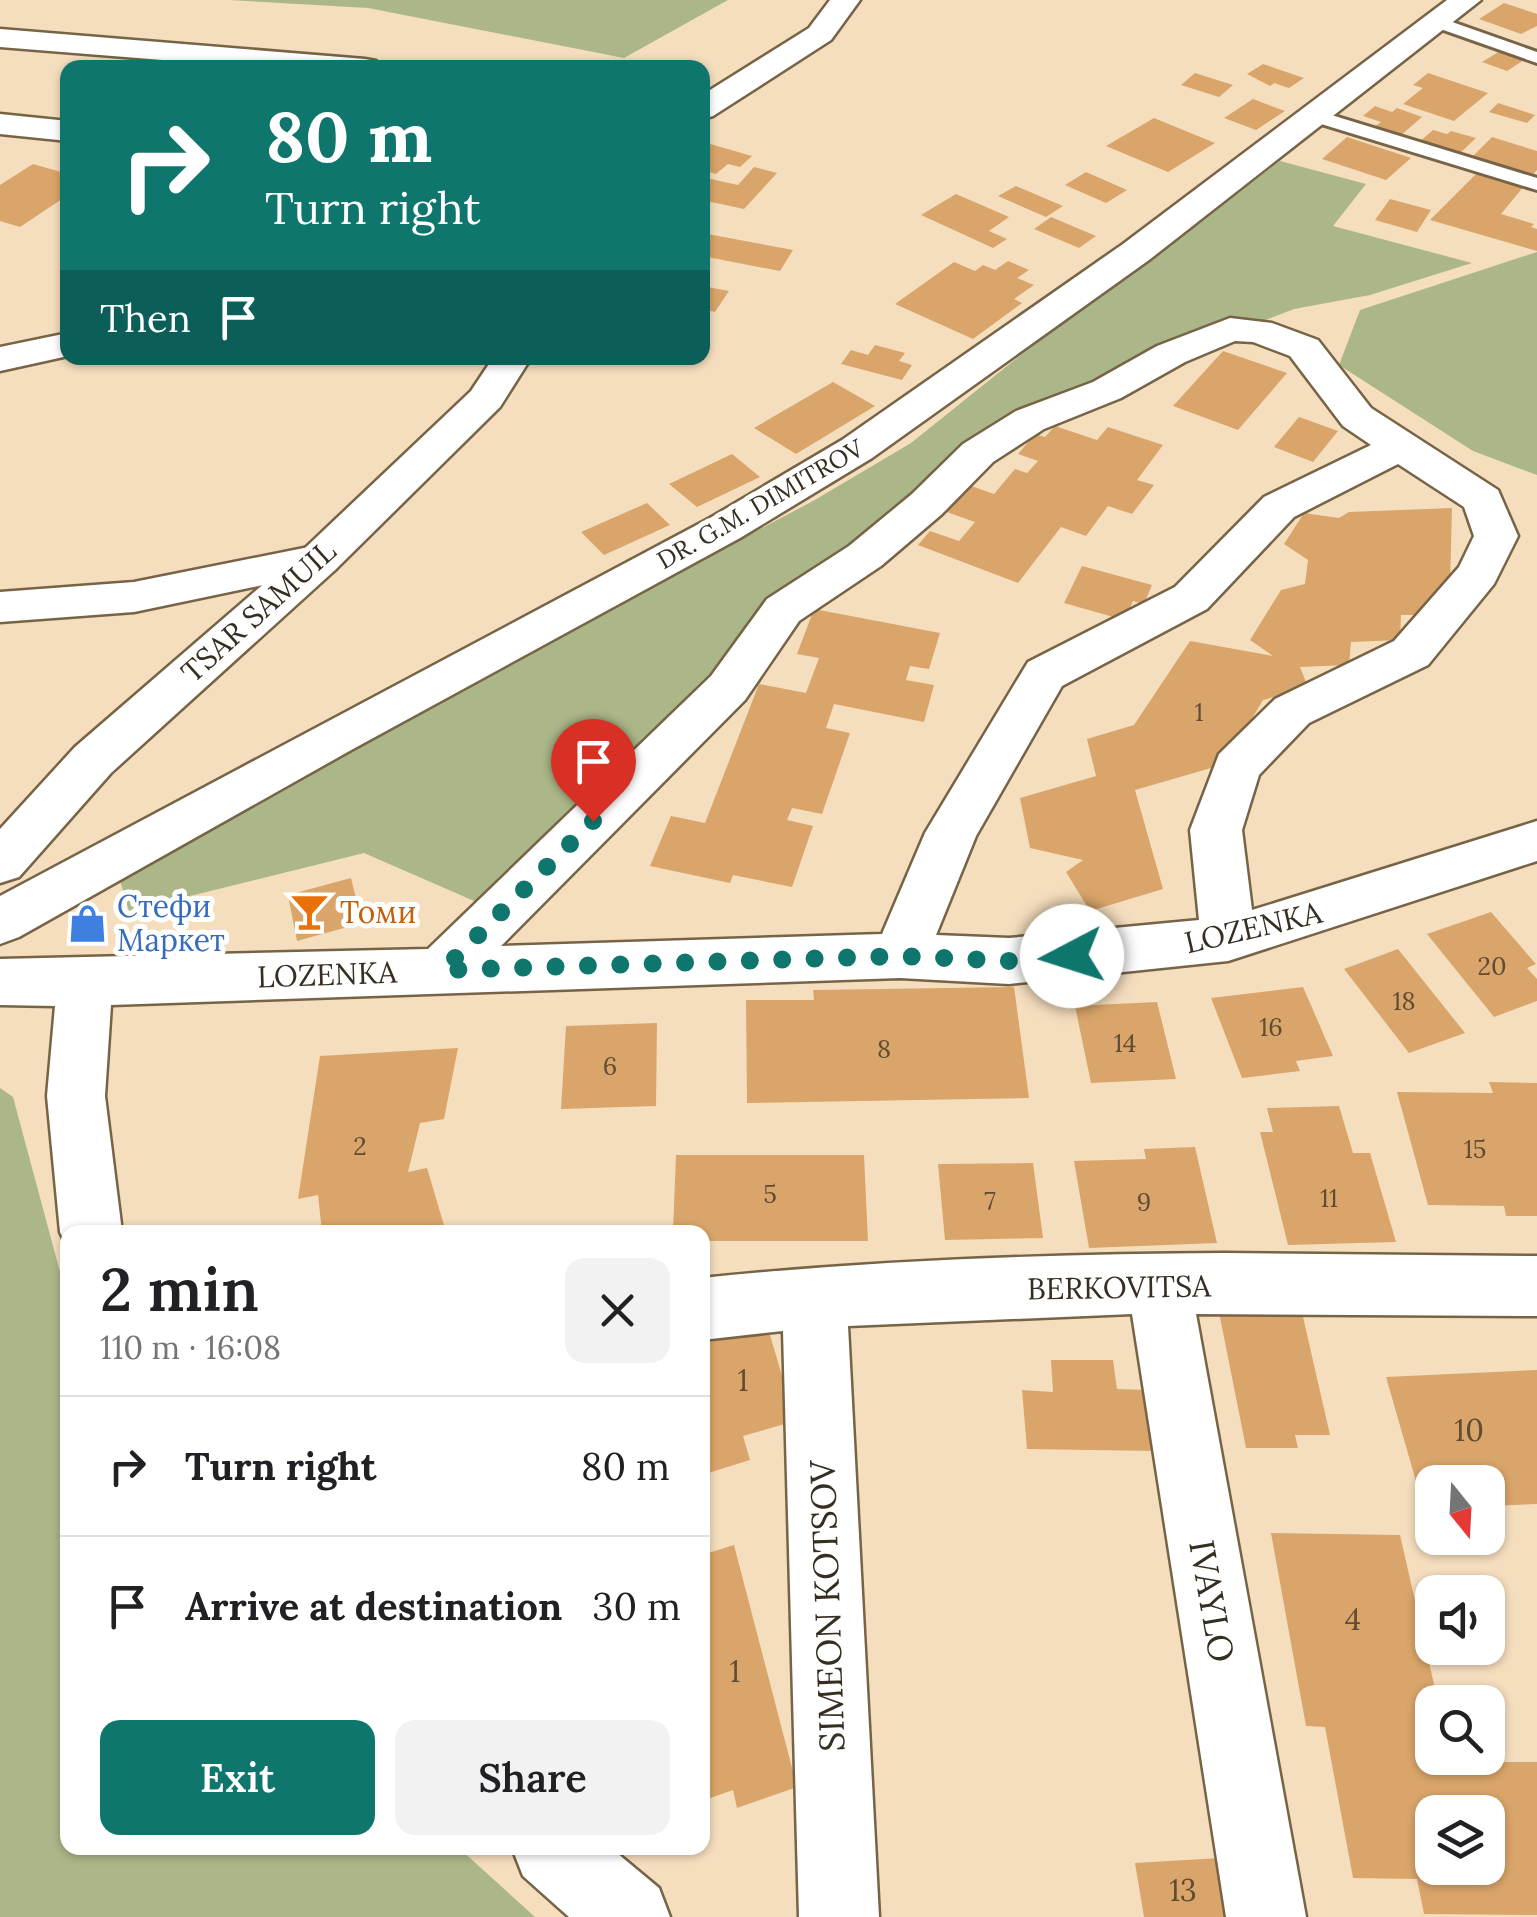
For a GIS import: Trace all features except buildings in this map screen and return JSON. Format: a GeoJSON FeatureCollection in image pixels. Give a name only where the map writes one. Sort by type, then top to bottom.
{"type":"FeatureCollection","features":[{"type":"Feature","properties":{"kind":"street"},"geometry":{"type":"LineString","coordinates":[[710,105],[820,34],[845,0]]}},
{"type":"Feature","properties":{"kind":"street","name":"DR. G.M. DIMITROV"},"geometry":{"type":"LineString","coordinates":[[0,922],[788,492],[857,449],[1136,252],[1452,11]]}},
{"type":"Feature","properties":{"kind":"street"},"geometry":{"type":"LineString","coordinates":[[0,38],[280,60]]}},
{"type":"Feature","properties":{"kind":"street"},"geometry":{"type":"LineString","coordinates":[[0,124],[60,131]]}},
{"type":"Feature","properties":{"kind":"street"},"geometry":{"type":"LineString","coordinates":[[443,970],[728,688],[783,610],[865,556],[927,504],[978,453],[1030,420],[1107,390],[1171,354],[1230,329],[1260,331],[1304,348],[1357,417],[1483,500],[1496,536],[1478,574],[1411,654],[1292,712],[1237,767],[1216,830],[1228,939]]}},
{"type":"Feature","properties":{"kind":"street"},"geometry":{"type":"LineString","coordinates":[[0,359],[60,346]]}},
{"type":"Feature","properties":{"kind":"street","name":"TSAR SAMUIL"},"geometry":{"type":"LineString","coordinates":[[0,863],[93,760],[319,560],[486,399],[508,365]]}},
{"type":"Feature","properties":{"kind":"street"},"geometry":{"type":"LineString","coordinates":[[900,956],[950,833],[1045,674],[1191,598],[1279,507],[1400,447]]}},
{"type":"Feature","properties":{"kind":"street"},"geometry":{"type":"LineString","coordinates":[[0,607],[134,596],[319,560]]}},
{"type":"Feature","properties":{"kind":"street","name":"LOZENKA"},"geometry":{"type":"LineString","coordinates":[[0,982],[85,983],[900,956],[1010,961],[1228,939],[1537,841]]}},
{"type":"Feature","properties":{"kind":"street"},"geometry":{"type":"LineString","coordinates":[[85,983],[76,1096],[90,1225]]}},
{"type":"Feature","properties":{"kind":"street","name":"BERKOVITSA"},"geometry":{"type":"LineString","coordinates":[[710,1309],[814,1295],[1159,1285],[1537,1286]]}},
{"type":"Feature","properties":{"kind":"street","name":"IVAYLO"},"geometry":{"type":"LineString","coordinates":[[1159,1285],[1266,1917]]}},
{"type":"Feature","properties":{"kind":"street","name":"SIMEON KOTSOV"},"geometry":{"type":"LineString","coordinates":[[814,1295],[839,1917]]}},
{"type":"Feature","properties":{"kind":"street"},"geometry":{"type":"LineString","coordinates":[[560,1855],[630,1917]]}},
{"type":"Feature","properties":{"kind":"lane"},"geometry":{"type":"LineString","coordinates":[[1452,11],[1537,58]]}},
{"type":"Feature","properties":{"kind":"lane"},"geometry":{"type":"LineString","coordinates":[[1314,116],[1537,184]]}},
{"type":"Feature","properties":{"kind":"green space"},"geometry":{"type":"Polygon","coordinates":[[[229,0],[728,0],[624,58],[368,8],[229,0]]]}},
{"type":"Feature","properties":{"kind":"green space"},"geometry":{"type":"Polygon","coordinates":[[[1280,161],[1366,184],[1333,226],[1472,263],[1370,295],[1294,309],[1068,396],[993,432],[844,548],[624,758],[481,904],[364,853],[129,911],[118,874],[259,794],[813,501],[911,443],[1017,358],[1280,161]]]}},
{"type":"Feature","properties":{"kind":"green space"},"geometry":{"type":"Polygon","coordinates":[[[1537,252],[1537,475],[1473,451],[1339,365],[1360,310],[1537,252]]]}},
{"type":"Feature","properties":{"kind":"green space"},"geometry":{"type":"Polygon","coordinates":[[[0,1088],[13,1097],[60,1272],[60,1855],[467,1855],[535,1917],[0,1917],[0,1088]]]}},
{"type":"Feature","properties":{"kind":"place","name":"Томи"},"geometry":{"type":"Point","coordinates":[310,912]}},
{"type":"Feature","properties":{"kind":"place","name":"Стефи Маркет"},"geometry":{"type":"Point","coordinates":[87,923]}},
{"type":"Feature","properties":{"kind":"route"},"geometry":{"type":"LineString","coordinates":[[593,821],[443,970],[900,956],[1010,961],[1072,956]]}}]}
